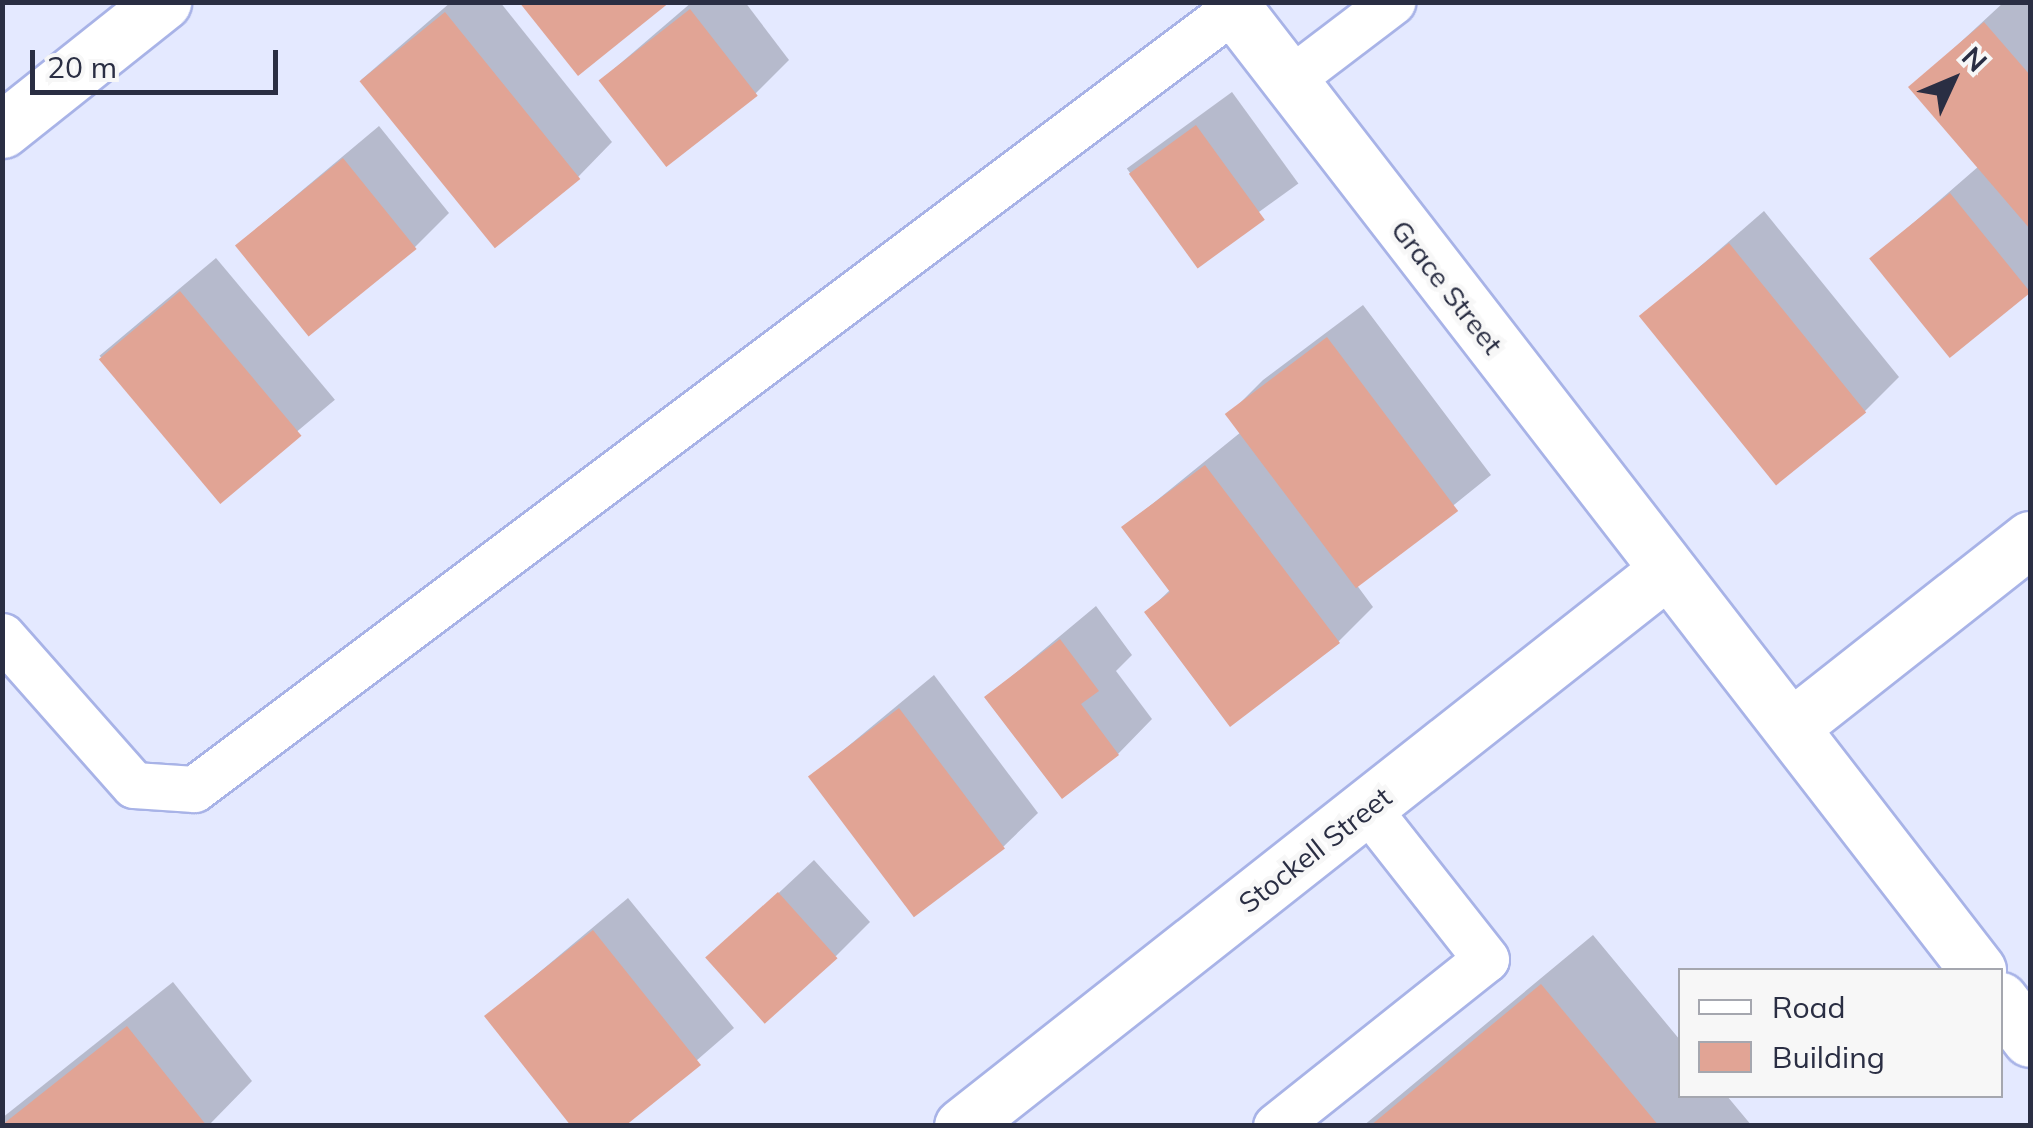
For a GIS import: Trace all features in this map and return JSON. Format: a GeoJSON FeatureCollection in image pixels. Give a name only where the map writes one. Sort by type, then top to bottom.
{"type":"FeatureCollection","features":[{"type":"Feature","properties":{"kind":"street"},"geometry":{"type":"LineString","coordinates":[[2,130],[164,2]]}},
{"type":"Feature","properties":{"kind":"street","name":"Grace Street"},"geometry":{"type":"LineString","coordinates":[[1232,6],[1666,571],[1791,727]]}},
{"type":"Feature","properties":{"kind":"street"},"geometry":{"type":"LineString","coordinates":[[1976,968],[1791,727],[2030,539]]}},
{"type":"Feature","properties":{"kind":"street","name":"Stockell Street"},"geometry":{"type":"LineString","coordinates":[[962,1126],[1666,571]]}},
{"type":"Feature","properties":{"kind":"street"},"geometry":{"type":"LineString","coordinates":[[2003,1004],[2030,1039]]}},
{"type":"Feature","properties":{"kind":"lane"},"geometry":{"type":"LineString","coordinates":[[1288,81],[1392,2]]}},
{"type":"Feature","properties":{"kind":"lane"},"geometry":{"type":"LineString","coordinates":[[2,636],[134,784],[194,789],[1232,6]]}},
{"type":"Feature","properties":{"kind":"lane"},"geometry":{"type":"LineString","coordinates":[[1276,1126],[1486,959],[1368,809]]}},
{"type":"Feature","properties":{"kind":"building"},"geometry":{"type":"Polygon","coordinates":[[[519,2],[670,2],[578,76],[519,2]]]}},
{"type":"Feature","properties":{"kind":"building"},"geometry":{"type":"Polygon","coordinates":[[[690,9],[758,96],[666,167],[599,80],[690,9]]]}},
{"type":"Feature","properties":{"kind":"building"},"geometry":{"type":"Polygon","coordinates":[[[445,12],[580,179],[495,248],[360,81],[445,12]]]}},
{"type":"Feature","properties":{"kind":"building"},"geometry":{"type":"Polygon","coordinates":[[[1984,22],[2030,75],[2030,229],[1908,87],[1984,22]]]}},
{"type":"Feature","properties":{"kind":"building"},"geometry":{"type":"Polygon","coordinates":[[[1196,125],[1265,220],[1198,268],[1129,174],[1196,125]]]}},
{"type":"Feature","properties":{"kind":"building"},"geometry":{"type":"Polygon","coordinates":[[[343,158],[417,249],[309,336],[235,245],[343,158]]]}},
{"type":"Feature","properties":{"kind":"building"},"geometry":{"type":"Polygon","coordinates":[[[1950,193],[2030,293],[1950,358],[1869,258],[1950,193]]]}},
{"type":"Feature","properties":{"kind":"building"},"geometry":{"type":"Polygon","coordinates":[[[1729,243],[1866,412],[1776,485],[1639,316],[1729,243]]]}},
{"type":"Feature","properties":{"kind":"building"},"geometry":{"type":"Polygon","coordinates":[[[180,291],[301,436],[220,504],[99,359],[180,291]]]}},
{"type":"Feature","properties":{"kind":"building"},"geometry":{"type":"Polygon","coordinates":[[[1327,337],[1458,511],[1356,588],[1225,414],[1327,337]]]}},
{"type":"Feature","properties":{"kind":"building"},"geometry":{"type":"Polygon","coordinates":[[[1205,465],[1340,643],[1230,727],[1144,612],[1170,592],[1121,527],[1205,465]]]}},
{"type":"Feature","properties":{"kind":"building"},"geometry":{"type":"Polygon","coordinates":[[[1060,639],[1099,691],[1081,704],[1119,755],[1062,799],[984,697],[1060,639]]]}},
{"type":"Feature","properties":{"kind":"building"},"geometry":{"type":"Polygon","coordinates":[[[899,708],[1005,849],[914,917],[808,777],[899,708]]]}},
{"type":"Feature","properties":{"kind":"building"},"geometry":{"type":"Polygon","coordinates":[[[778,892],[838,958],[765,1024],[705,958],[778,892]]]}},
{"type":"Feature","properties":{"kind":"building"},"geometry":{"type":"Polygon","coordinates":[[[593,930],[701,1065],[625,1126],[571,1126],[484,1016],[593,930]]]}},
{"type":"Feature","properties":{"kind":"building"},"geometry":{"type":"Polygon","coordinates":[[[1541,984],[1659,1126],[1370,1126],[1541,984]]]}},
{"type":"Feature","properties":{"kind":"building"},"geometry":{"type":"Polygon","coordinates":[[[127,1026],[207,1126],[2,1126],[2,1125],[127,1026]]]}}]}
